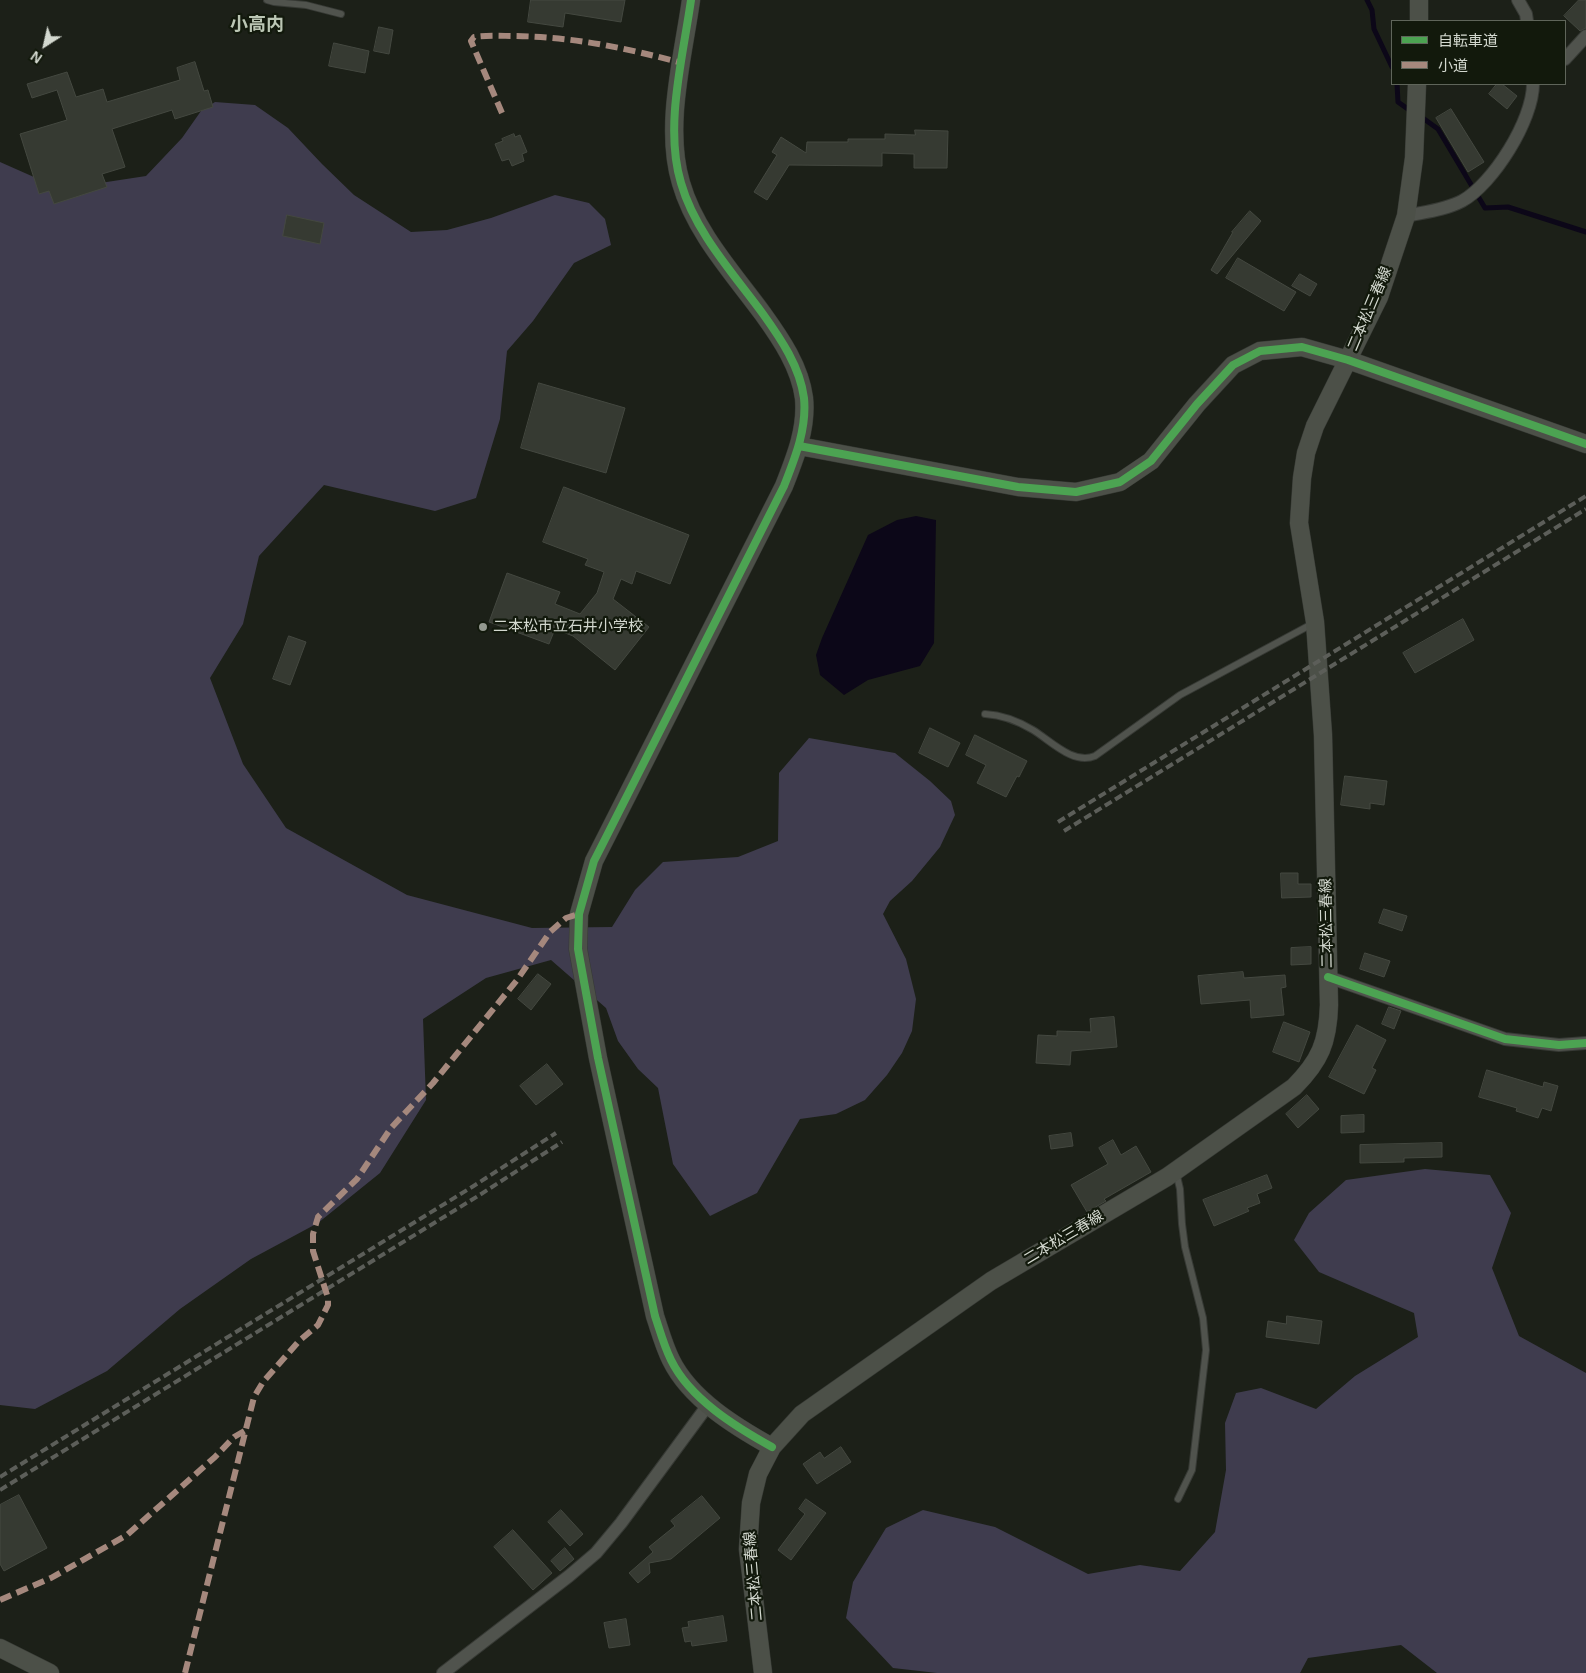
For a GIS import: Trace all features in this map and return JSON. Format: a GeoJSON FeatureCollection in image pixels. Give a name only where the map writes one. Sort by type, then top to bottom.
{"type":"FeatureCollection","features":[{"type":"Feature","properties":{"kind":"street"},"geometry":{"type":"LineString","coordinates":[[691,0],[674,113],[674,146],[681,183],[691,208],[706,235],[785,346],[794,364],[804,398],[804,417],[799,446],[784,486],[594,861],[579,914],[578,949],[598,1058],[655,1316],[672,1362],[708,1405],[748,1434],[772,1447]]}},
{"type":"Feature","properties":{"kind":"street"},"geometry":{"type":"LineString","coordinates":[[1419,0],[1419,20]]}},
{"type":"Feature","properties":{"kind":"street"},"geometry":{"type":"LineString","coordinates":[[1518,0],[1526,14],[1527,20]]}},
{"type":"Feature","properties":{"kind":"street"},"geometry":{"type":"LineString","coordinates":[[1566,58],[1586,36]]}},
{"type":"Feature","properties":{"kind":"street","name":"二本松三春線"},"geometry":{"type":"LineString","coordinates":[[763,1673],[748,1549],[751,1503],[758,1474],[772,1447],[802,1414],[992,1281],[1176,1171],[1294,1087],[1308,1073],[1318,1058],[1324,1044],[1328,1025],[1328,977],[1323,735],[1315,622],[1299,523],[1302,478],[1306,453],[1315,426],[1379,297],[1406,216],[1414,158],[1416,85]]}},
{"type":"Feature","properties":{"kind":"street"},"geometry":{"type":"LineString","coordinates":[[1406,216],[1461,202],[1480,188],[1505,158],[1520,129],[1533,90]]}},
{"type":"Feature","properties":{"kind":"street"},"geometry":{"type":"LineString","coordinates":[[799,446],[1018,487],[1076,492],[1120,482],[1151,461],[1197,404],[1232,365],[1260,351],[1302,346],[1348,360],[1586,444]]}},
{"type":"Feature","properties":{"kind":"street"},"geometry":{"type":"LineString","coordinates":[[1328,977],[1505,1039],[1559,1044],[1586,1043]]}},
{"type":"Feature","properties":{"kind":"street"},"geometry":{"type":"LineString","coordinates":[[443,1673],[596,1553],[622,1523],[708,1405]]}},
{"type":"Feature","properties":{"kind":"street"},"geometry":{"type":"LineString","coordinates":[[0,1648],[50,1673]]}},
{"type":"Feature","properties":{"kind":"lane"},"geometry":{"type":"LineString","coordinates":[[266,0],[306,5],[340,14]]}},
{"type":"Feature","properties":{"kind":"lane"},"geometry":{"type":"LineString","coordinates":[[985,714],[999,715],[1010,719],[1033,730],[1074,756],[1082,759],[1089,758],[1095,756],[1180,695],[1315,622]]}},
{"type":"Feature","properties":{"kind":"lane"},"geometry":{"type":"LineString","coordinates":[[1176,1171],[1180,1189],[1185,1247],[1203,1318],[1206,1350],[1192,1470],[1178,1499]]}},
{"type":"Feature","properties":{"kind":"shaded area"},"geometry":{"type":"Polygon","coordinates":[[[215,102],[255,105],[288,128],[354,195],[411,232],[447,230],[491,218],[555,195],[589,203],[605,219],[611,245],[574,263],[533,321],[507,351],[500,419],[476,498],[435,511],[324,485],[259,556],[243,624],[210,678],[243,764],[286,828],[407,895],[532,928],[612,927],[635,890],[663,862],[738,857],[778,841],[779,773],[809,738],[895,753],[930,781],[951,801],[955,815],[940,847],[912,881],[890,901],[883,914],[906,959],[916,999],[912,1031],[902,1053],[887,1075],[865,1100],[836,1114],[800,1119],[757,1193],[710,1216],[673,1164],[658,1088],[638,1069],[618,1041],[606,1008],[551,960],[486,978],[423,1019],[426,1100],[380,1173],[318,1223],[251,1259],[180,1309],[107,1371],[35,1409],[0,1405],[0,162],[61,189],[146,176],[182,138],[201,111],[215,102]]]}},
{"type":"Feature","properties":{"kind":"shaded area"},"geometry":{"type":"Polygon","coordinates":[[[916,516],[936,520],[934,643],[920,666],[868,680],[844,695],[820,675],[816,655],[822,638],[868,535],[897,520],[916,516]]]}},
{"type":"Feature","properties":{"kind":"shaded area"},"geometry":{"type":"Polygon","coordinates":[[[1425,1169],[1490,1175],[1511,1213],[1492,1268],[1519,1336],[1586,1373],[1586,1673],[1437,1673],[1401,1645],[1308,1658],[1300,1673],[937,1673],[893,1668],[846,1618],[853,1582],[886,1528],[923,1510],[995,1527],[1088,1574],[1140,1565],[1180,1571],[1215,1532],[1226,1470],[1225,1423],[1236,1393],[1261,1388],[1316,1409],[1355,1376],[1418,1337],[1414,1313],[1319,1272],[1294,1240],[1309,1213],[1346,1180],[1425,1169]]]}},
{"type":"Feature","properties":{"kind":"building"},"geometry":{"type":"Polygon","coordinates":[[[531,0],[625,0],[621,22],[565,13],[563,27],[528,22],[531,0]]]}},
{"type":"Feature","properties":{"kind":"building"},"geometry":{"type":"Polygon","coordinates":[[[1579,0],[1586,0],[1586,28],[1580,31],[1564,16],[1579,0]]]}},
{"type":"Feature","properties":{"kind":"building"},"geometry":{"type":"Polygon","coordinates":[[[379,27],[393,30],[389,54],[374,51],[379,27]]]}},
{"type":"Feature","properties":{"kind":"building"},"geometry":{"type":"Polygon","coordinates":[[[334,43],[369,51],[365,73],[329,66],[334,43]]]}},
{"type":"Feature","properties":{"kind":"building"},"geometry":{"type":"Polygon","coordinates":[[[195,62],[204,91],[208,90],[213,107],[175,119],[172,110],[112,129],[125,167],[102,174],[107,187],[54,204],[49,191],[39,194],[20,134],[67,120],[57,90],[32,98],[27,84],[67,72],[76,97],[103,89],[107,102],[180,80],[177,68],[195,62]]]}},
{"type":"Feature","properties":{"kind":"building"},"geometry":{"type":"Polygon","coordinates":[[[1496,85],[1503,85],[1517,96],[1507,109],[1489,94],[1496,85]]]}},
{"type":"Feature","properties":{"kind":"building"},"geometry":{"type":"Polygon","coordinates":[[[1451,109],[1484,162],[1468,172],[1436,118],[1451,109]]]}},
{"type":"Feature","properties":{"kind":"building"},"geometry":{"type":"Polygon","coordinates":[[[915,130],[948,131],[947,168],[914,168],[914,154],[882,153],[882,166],[789,165],[767,200],[754,192],[777,155],[772,152],[781,137],[806,153],[807,142],[848,142],[848,139],[885,139],[885,134],[915,135],[915,130]]]}},
{"type":"Feature","properties":{"kind":"building"},"geometry":{"type":"Polygon","coordinates":[[[514,134],[515,137],[520,135],[527,152],[522,154],[524,161],[512,166],[509,159],[502,161],[495,144],[514,134]]]}},
{"type":"Feature","properties":{"kind":"building"},"geometry":{"type":"Polygon","coordinates":[[[1250,211],[1261,221],[1217,274],[1211,270],[1232,232],[1250,211]]]}},
{"type":"Feature","properties":{"kind":"building"},"geometry":{"type":"Polygon","coordinates":[[[287,215],[324,223],[320,244],[283,236],[287,215]]]}},
{"type":"Feature","properties":{"kind":"building"},"geometry":{"type":"Polygon","coordinates":[[[1238,258],[1296,292],[1284,311],[1226,278],[1238,258]]]}},
{"type":"Feature","properties":{"kind":"building"},"geometry":{"type":"Polygon","coordinates":[[[1300,274],[1317,284],[1310,296],[1292,286],[1300,274]]]}},
{"type":"Feature","properties":{"kind":"building"},"geometry":{"type":"Polygon","coordinates":[[[539,383],[625,408],[606,473],[521,448],[539,383]]]}},
{"type":"Feature","properties":{"kind":"building"},"geometry":{"type":"Polygon","coordinates":[[[564,487],[689,535],[670,584],[636,571],[632,584],[621,579],[613,599],[649,627],[615,670],[573,636],[555,629],[549,644],[489,622],[507,573],[560,592],[555,604],[580,614],[597,593],[604,572],[585,565],[588,559],[543,542],[564,487]]]}},
{"type":"Feature","properties":{"kind":"building"},"geometry":{"type":"Polygon","coordinates":[[[1463,619],[1474,640],[1415,673],[1403,653],[1463,619]]]}},
{"type":"Feature","properties":{"kind":"building"},"geometry":{"type":"Polygon","coordinates":[[[289,636],[306,642],[290,685],[273,679],[289,636]]]}},
{"type":"Feature","properties":{"kind":"building"},"geometry":{"type":"Polygon","coordinates":[[[930,728],[960,743],[948,767],[919,753],[930,728]]]}},
{"type":"Feature","properties":{"kind":"building"},"geometry":{"type":"Polygon","coordinates":[[[975,735],[1027,761],[1006,797],[977,783],[986,765],[966,755],[975,735]]]}},
{"type":"Feature","properties":{"kind":"building"},"geometry":{"type":"Polygon","coordinates":[[[1345,776],[1387,781],[1384,805],[1370,803],[1370,809],[1341,805],[1345,776]]]}},
{"type":"Feature","properties":{"kind":"building"},"geometry":{"type":"Polygon","coordinates":[[[1281,873],[1298,873],[1298,884],[1311,884],[1311,897],[1282,898],[1281,873]]]}},
{"type":"Feature","properties":{"kind":"building"},"geometry":{"type":"Polygon","coordinates":[[[1384,909],[1407,916],[1402,931],[1379,923],[1384,909]]]}},
{"type":"Feature","properties":{"kind":"building"},"geometry":{"type":"Polygon","coordinates":[[[1311,947],[1311,964],[1291,965],[1291,948],[1311,947]]]}},
{"type":"Feature","properties":{"kind":"building"},"geometry":{"type":"Polygon","coordinates":[[[1365,953],[1390,961],[1384,977],[1360,969],[1365,953]]]}},
{"type":"Feature","properties":{"kind":"building"},"geometry":{"type":"Polygon","coordinates":[[[1243,972],[1244,978],[1285,975],[1286,987],[1281,988],[1284,1015],[1251,1018],[1250,1000],[1201,1004],[1198,976],[1243,972]]]}},
{"type":"Feature","properties":{"kind":"building"},"geometry":{"type":"Polygon","coordinates":[[[538,974],[551,984],[531,1010],[518,999],[538,974]]]}},
{"type":"Feature","properties":{"kind":"building"},"geometry":{"type":"Polygon","coordinates":[[[1389,1007],[1401,1011],[1394,1029],[1382,1024],[1389,1007]]]}},
{"type":"Feature","properties":{"kind":"building"},"geometry":{"type":"Polygon","coordinates":[[[1114,1017],[1117,1047],[1071,1051],[1070,1065],[1036,1063],[1038,1035],[1057,1036],[1057,1031],[1091,1032],[1090,1019],[1114,1017]]]}},
{"type":"Feature","properties":{"kind":"building"},"geometry":{"type":"Polygon","coordinates":[[[1284,1022],[1310,1032],[1299,1062],[1273,1052],[1284,1022]]]}},
{"type":"Feature","properties":{"kind":"building"},"geometry":{"type":"Polygon","coordinates":[[[1357,1025],[1386,1040],[1372,1068],[1376,1070],[1364,1094],[1329,1077],[1357,1025]]]}},
{"type":"Feature","properties":{"kind":"building"},"geometry":{"type":"Polygon","coordinates":[[[547,1064],[563,1084],[536,1105],[520,1086],[547,1064]]]}},
{"type":"Feature","properties":{"kind":"building"},"geometry":{"type":"Polygon","coordinates":[[[1487,1070],[1543,1087],[1544,1082],[1558,1086],[1551,1111],[1542,1108],[1538,1118],[1516,1111],[1517,1108],[1479,1097],[1487,1070]]]}},
{"type":"Feature","properties":{"kind":"building"},"geometry":{"type":"Polygon","coordinates":[[[1307,1095],[1319,1109],[1298,1128],[1286,1114],[1307,1095]]]}},
{"type":"Feature","properties":{"kind":"building"},"geometry":{"type":"Polygon","coordinates":[[[1364,1115],[1364,1132],[1341,1133],[1341,1116],[1364,1115]]]}},
{"type":"Feature","properties":{"kind":"building"},"geometry":{"type":"Polygon","coordinates":[[[1071,1133],[1073,1146],[1051,1149],[1049,1136],[1071,1133]]]}},
{"type":"Feature","properties":{"kind":"building"},"geometry":{"type":"Polygon","coordinates":[[[1113,1140],[1121,1155],[1136,1146],[1151,1172],[1104,1199],[1106,1201],[1087,1212],[1071,1185],[1108,1164],[1099,1148],[1113,1140]]]}},
{"type":"Feature","properties":{"kind":"building"},"geometry":{"type":"Polygon","coordinates":[[[1442,1143],[1442,1157],[1404,1158],[1404,1162],[1360,1163],[1360,1145],[1442,1143]]]}},
{"type":"Feature","properties":{"kind":"building"},"geometry":{"type":"Polygon","coordinates":[[[1267,1175],[1272,1188],[1257,1194],[1260,1203],[1247,1208],[1249,1211],[1214,1226],[1203,1200],[1267,1175]]]}},
{"type":"Feature","properties":{"kind":"building"},"geometry":{"type":"Polygon","coordinates":[[[1287,1316],[1322,1321],[1319,1344],[1266,1337],[1268,1321],[1286,1324],[1287,1316]]]}},
{"type":"Feature","properties":{"kind":"building"},"geometry":{"type":"Polygon","coordinates":[[[841,1447],[851,1462],[817,1484],[803,1464],[820,1452],[824,1458],[841,1447]]]}},
{"type":"Feature","properties":{"kind":"building"},"geometry":{"type":"Polygon","coordinates":[[[19,1495],[47,1548],[4,1571],[0,1564],[0,1505],[19,1495]]]}},
{"type":"Feature","properties":{"kind":"building"},"geometry":{"type":"Polygon","coordinates":[[[702,1496],[720,1518],[671,1559],[649,1563],[650,1573],[638,1583],[629,1573],[653,1552],[649,1547],[675,1526],[671,1521],[702,1496]]]}},
{"type":"Feature","properties":{"kind":"building"},"geometry":{"type":"Polygon","coordinates":[[[806,1499],[826,1513],[791,1560],[778,1550],[805,1514],[799,1509],[806,1499]]]}},
{"type":"Feature","properties":{"kind":"building"},"geometry":{"type":"Polygon","coordinates":[[[561,1510],[583,1534],[570,1546],[548,1522],[561,1510]]]}},
{"type":"Feature","properties":{"kind":"building"},"geometry":{"type":"Polygon","coordinates":[[[513,1530],[552,1573],[533,1590],[494,1547],[513,1530]]]}},
{"type":"Feature","properties":{"kind":"building"},"geometry":{"type":"Polygon","coordinates":[[[565,1548],[574,1559],[560,1571],[551,1561],[565,1548]]]}},
{"type":"Feature","properties":{"kind":"building"},"geometry":{"type":"Polygon","coordinates":[[[723,1616],[727,1641],[692,1646],[691,1641],[685,1642],[682,1628],[689,1627],[688,1622],[723,1616]]]}},
{"type":"Feature","properties":{"kind":"building"},"geometry":{"type":"Polygon","coordinates":[[[626,1619],[630,1645],[609,1648],[604,1623],[626,1619]]]}},
{"type":"Feature","properties":{"kind":"waterway"},"geometry":{"type":"LineString","coordinates":[[1367,0],[1372,10],[1374,29],[1391,65]]}},
{"type":"Feature","properties":{"kind":"waterway"},"geometry":{"type":"LineString","coordinates":[[1397,85],[1398,102],[1412,112]]}},
{"type":"Feature","properties":{"kind":"waterway"},"geometry":{"type":"LineString","coordinates":[[1420,116],[1438,129],[1485,208],[1508,207],[1586,232]]}},
{"type":"Feature","properties":{"kind":"railway"},"geometry":{"type":"LineString","coordinates":[[1058,822],[1586,496]]}},
{"type":"Feature","properties":{"kind":"railway"},"geometry":{"type":"LineString","coordinates":[[1064,831],[1586,509]]}},
{"type":"Feature","properties":{"kind":"railway"},"geometry":{"type":"LineString","coordinates":[[0,1477],[472,1187],[556,1133]]}},
{"type":"Feature","properties":{"kind":"railway"},"geometry":{"type":"LineString","coordinates":[[0,1490],[478,1196],[562,1142]]}},
{"type":"Feature","properties":{"kind":"marked path"},"geometry":{"type":"LineString","coordinates":[[502,113],[471,41],[474,37],[516,36],[579,41],[620,48],[682,63]]}},
{"type":"Feature","properties":{"kind":"marked path"},"geometry":{"type":"LineString","coordinates":[[185,1673],[254,1397],[263,1382],[299,1341],[318,1325],[328,1305],[328,1298],[313,1251],[313,1234],[318,1217],[357,1179],[391,1128],[433,1083],[517,980],[550,932],[566,918],[579,914]]}},
{"type":"Feature","properties":{"kind":"marked path"},"geometry":{"type":"LineString","coordinates":[[0,1600],[51,1578],[127,1535],[215,1457],[234,1437],[246,1430]]}},
{"type":"Feature","properties":{"kind":"cycle path"},"geometry":{"type":"LineString","coordinates":[[691,0],[680,68],[675,116],[674,139],[681,183],[687,201],[705,235],[770,324],[789,354],[802,387],[804,421],[799,443],[784,486],[594,861],[579,914],[578,949],[598,1058],[655,1316],[666,1349],[679,1374],[702,1399],[729,1421],[772,1447]]}},
{"type":"Feature","properties":{"kind":"cycle path"},"geometry":{"type":"LineString","coordinates":[[799,446],[1018,487],[1076,492],[1120,482],[1151,461],[1197,404],[1233,365],[1260,351],[1302,347],[1348,360],[1586,444]]}},
{"type":"Feature","properties":{"kind":"cycle path"},"geometry":{"type":"LineString","coordinates":[[1328,977],[1505,1039],[1559,1045],[1586,1043]]}},
{"type":"Feature","properties":{"kind":"place","name":"二本松市立石井小学校"},"geometry":{"type":"Point","coordinates":[483,627]}},
{"type":"Feature","properties":{"kind":"district","name":"小高内"},"geometry":{"type":"Point","coordinates":[257,25]}}]}
